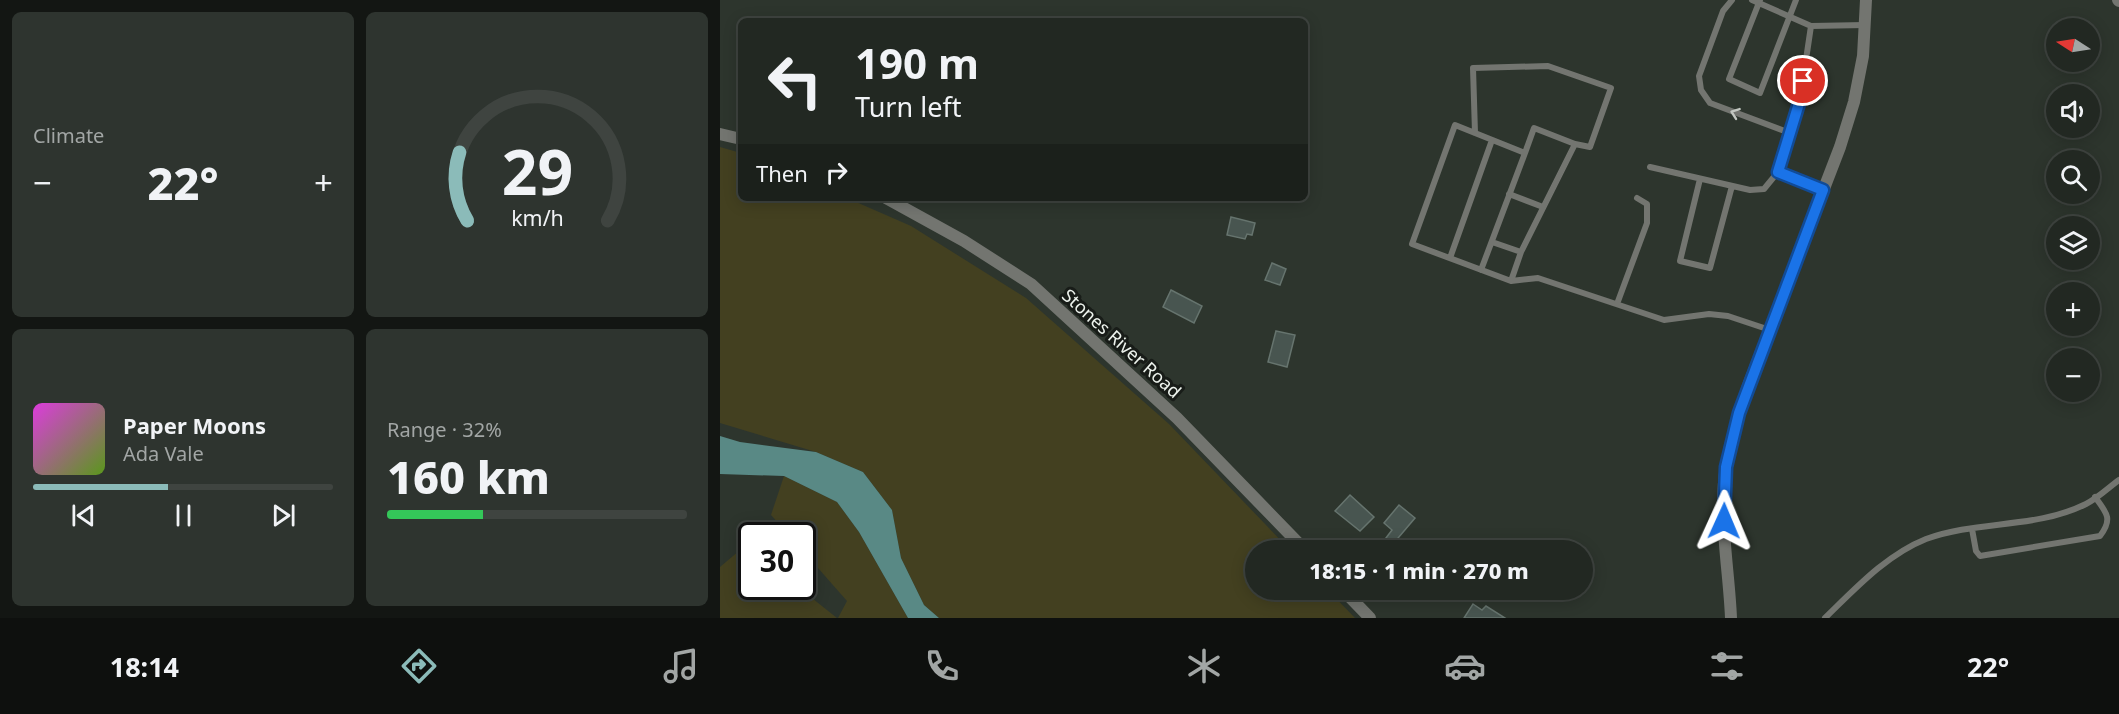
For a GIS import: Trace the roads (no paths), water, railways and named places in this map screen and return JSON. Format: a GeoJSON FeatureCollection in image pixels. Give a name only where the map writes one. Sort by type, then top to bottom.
{"type":"FeatureCollection","features":[{"type":"Feature","properties":{"kind":"street"},"geometry":{"type":"LineString","coordinates":[[1731,618],[1724,521],[1726,467],[1739,413],[1840,147],[1854,102],[1863,56],[1866,0]]}},
{"type":"Feature","properties":{"kind":"street"},"geometry":{"type":"LineString","coordinates":[[720,134],[738,139]]}},
{"type":"Feature","properties":{"kind":"street","name":"Stones River Road"},"geometry":{"type":"LineString","coordinates":[[891,201],[964,241],[1031,284],[1177,418],[1295,540]]}},
{"type":"Feature","properties":{"kind":"street"},"geometry":{"type":"LineString","coordinates":[[1353,600],[1370,618]]}},
{"type":"Feature","properties":{"kind":"lane"},"geometry":{"type":"LineString","coordinates":[[1732,0],[1723,11],[1699,76],[1701,90],[1710,103],[1790,133]]}},
{"type":"Feature","properties":{"kind":"lane"},"geometry":{"type":"LineString","coordinates":[[1796,0],[1789,16],[1760,93],[1729,79],[1757,1],[1789,16],[1811,26],[1865,25]]}},
{"type":"Feature","properties":{"kind":"lane"},"geometry":{"type":"LineString","coordinates":[[1650,167],[1749,190],[1764,189],[1778,172],[1800,100],[1811,26]]}},
{"type":"Feature","properties":{"kind":"lane"},"geometry":{"type":"LineString","coordinates":[[1475,133],[1473,68],[1548,66],[1611,88],[1590,147],[1575,144],[1534,128],[1481,270]]}},
{"type":"Feature","properties":{"kind":"lane"},"geometry":{"type":"LineString","coordinates":[[1525,153],[1455,126],[1412,244],[1511,281],[1538,278],[1664,320],[1709,314],[1728,316],[1771,330]]}},
{"type":"Feature","properties":{"kind":"lane"},"geometry":{"type":"LineString","coordinates":[[1450,258],[1492,140]]}},
{"type":"Feature","properties":{"kind":"lane"},"geometry":{"type":"LineString","coordinates":[[1511,281],[1521,252],[1575,144]]}},
{"type":"Feature","properties":{"kind":"lane"},"geometry":{"type":"LineString","coordinates":[[1778,172],[1823,190]]}},
{"type":"Feature","properties":{"kind":"lane"},"geometry":{"type":"LineString","coordinates":[[1700,178],[1680,261],[1710,268],[1731,186]]}},
{"type":"Feature","properties":{"kind":"lane"},"geometry":{"type":"LineString","coordinates":[[1509,194],[1543,207]]}},
{"type":"Feature","properties":{"kind":"lane"},"geometry":{"type":"LineString","coordinates":[[1617,304],[1647,223],[1647,204],[1637,198]]}},
{"type":"Feature","properties":{"kind":"lane"},"geometry":{"type":"LineString","coordinates":[[1492,242],[1521,252]]}},
{"type":"Feature","properties":{"kind":"lane"},"geometry":{"type":"LineString","coordinates":[[1825,618],[1893,558],[1926,540],[1972,529],[2059,515],[2087,504],[2119,480]]}},
{"type":"Feature","properties":{"kind":"lane"},"geometry":{"type":"LineString","coordinates":[[1972,529],[1976,551],[1980,556],[2100,536],[2108,526],[2108,514],[2096,497]]}},
{"type":"Feature","properties":{"kind":"water"},"geometry":{"type":"Polygon","coordinates":[[[720,436],[740,442],[816,452],[863,472],[892,510],[901,558],[924,605],[939,618],[908,618],[859,532],[837,502],[784,476],[720,474],[720,436]]]}}]}
